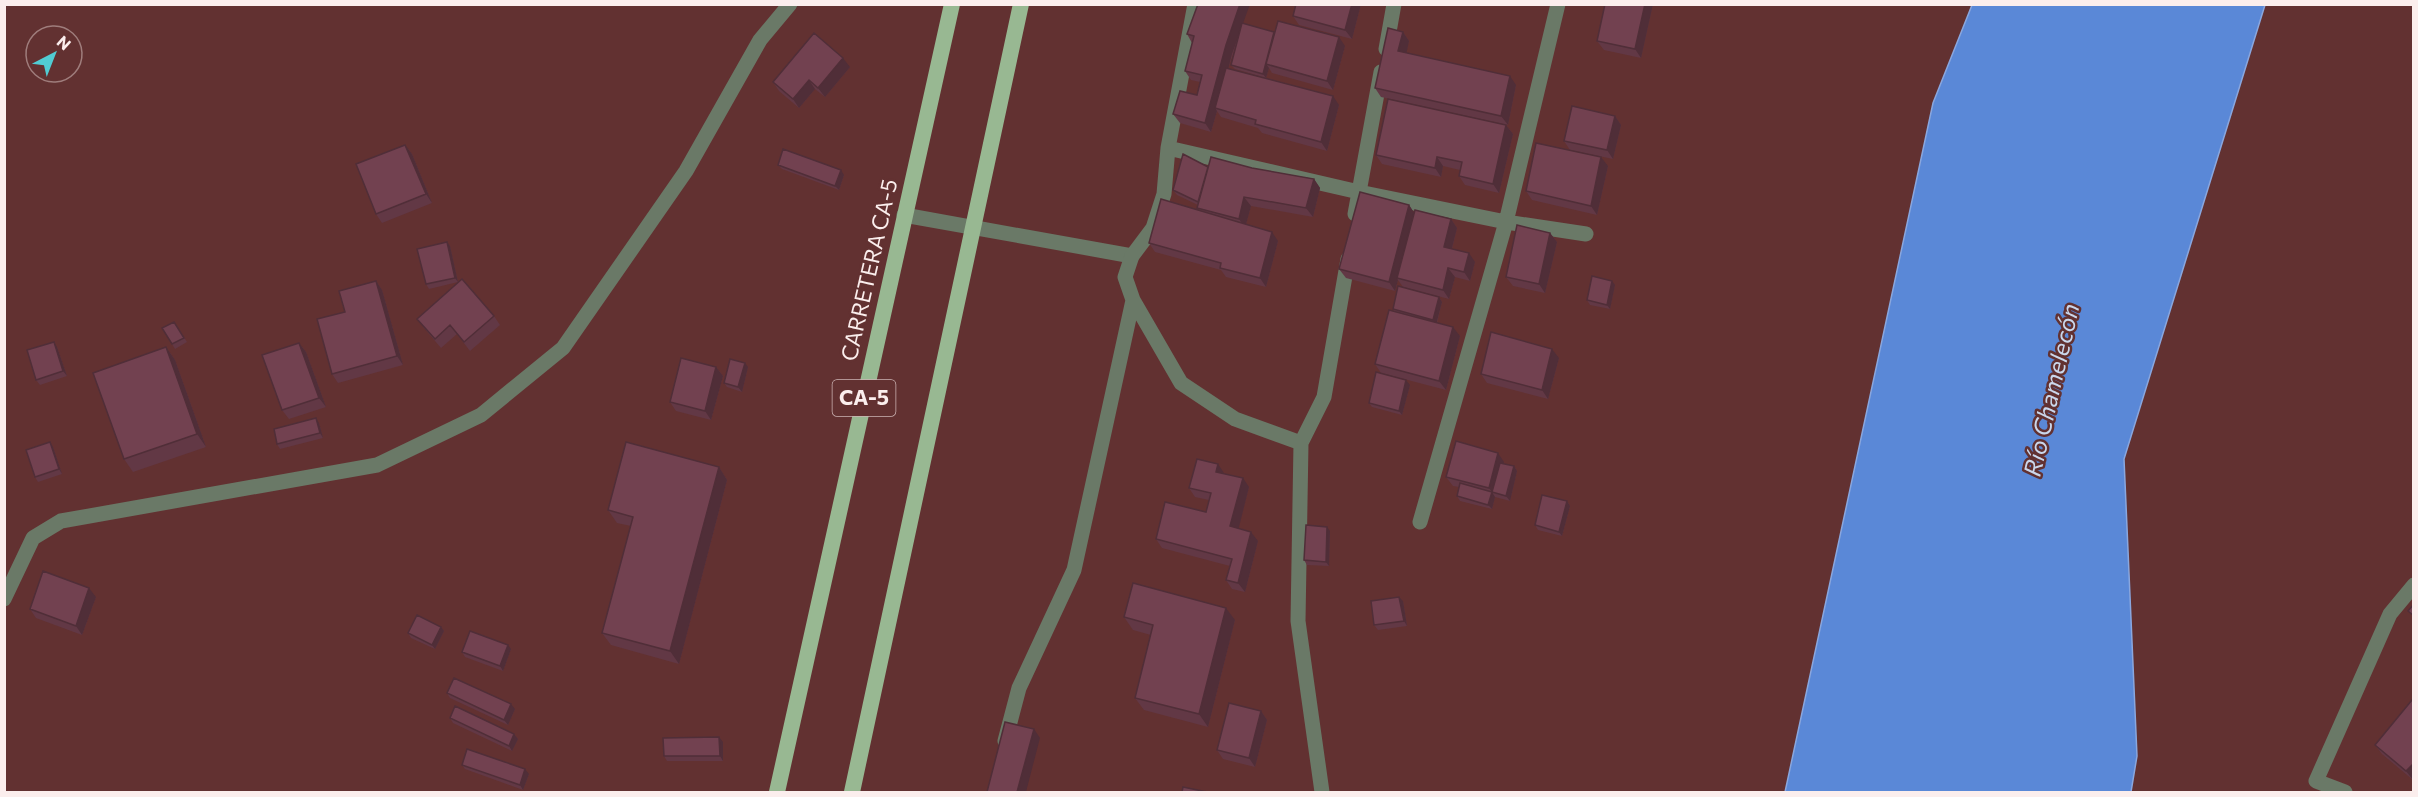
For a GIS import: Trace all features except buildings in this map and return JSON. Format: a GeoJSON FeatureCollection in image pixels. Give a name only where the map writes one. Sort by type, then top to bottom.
{"type":"FeatureCollection","features":[{"type":"Feature","properties":{"kind":"highway","name":"CARRETERA CA-5"},"geometry":{"type":"LineString","coordinates":[[777,792],[952,4]]}},
{"type":"Feature","properties":{"kind":"highway"},"geometry":{"type":"LineString","coordinates":[[852,792],[1021,4]]}},
{"type":"Feature","properties":{"kind":"street"},"geometry":{"type":"LineString","coordinates":[[4,600],[33,538],[61,521],[377,465],[481,415],[563,348],[686,171],[760,40],[790,4]]}},
{"type":"Feature","properties":{"kind":"street"},"geometry":{"type":"LineString","coordinates":[[1195,4],[1168,147],[1164,194],[1153,228],[1132,256],[1125,277],[1133,300],[1181,383],[1235,419],[1301,444]]}},
{"type":"Feature","properties":{"kind":"street"},"geometry":{"type":"LineString","coordinates":[[1353,226],[1394,4]]}},
{"type":"Feature","properties":{"kind":"street"},"geometry":{"type":"LineString","coordinates":[[1420,522],[1506,222],[1558,4]]}},
{"type":"Feature","properties":{"kind":"street"},"geometry":{"type":"LineString","coordinates":[[1168,147],[1359,192],[1506,222],[1586,234]]}},
{"type":"Feature","properties":{"kind":"street"},"geometry":{"type":"LineString","coordinates":[[904,215],[1132,256]]}},
{"type":"Feature","properties":{"kind":"street"},"geometry":{"type":"LineString","coordinates":[[1322,792],[1298,621],[1301,444],[1324,397],[1350,249]]}},
{"type":"Feature","properties":{"kind":"street"},"geometry":{"type":"LineString","coordinates":[[999,761],[1019,688],[1074,570],[1133,300]]}},
{"type":"Feature","properties":{"kind":"street"},"geometry":{"type":"LineString","coordinates":[[2345,792],[2314,787],[2390,614],[2414,585]]}},
{"type":"Feature","properties":{"kind":"water","name":"Río Chamelecón"},"geometry":{"type":"Polygon","coordinates":[[[1972,5],[2265,5],[2124,459],[2137,756],[2131,792],[1785,792],[1933,103],[1972,5]]]}}]}
